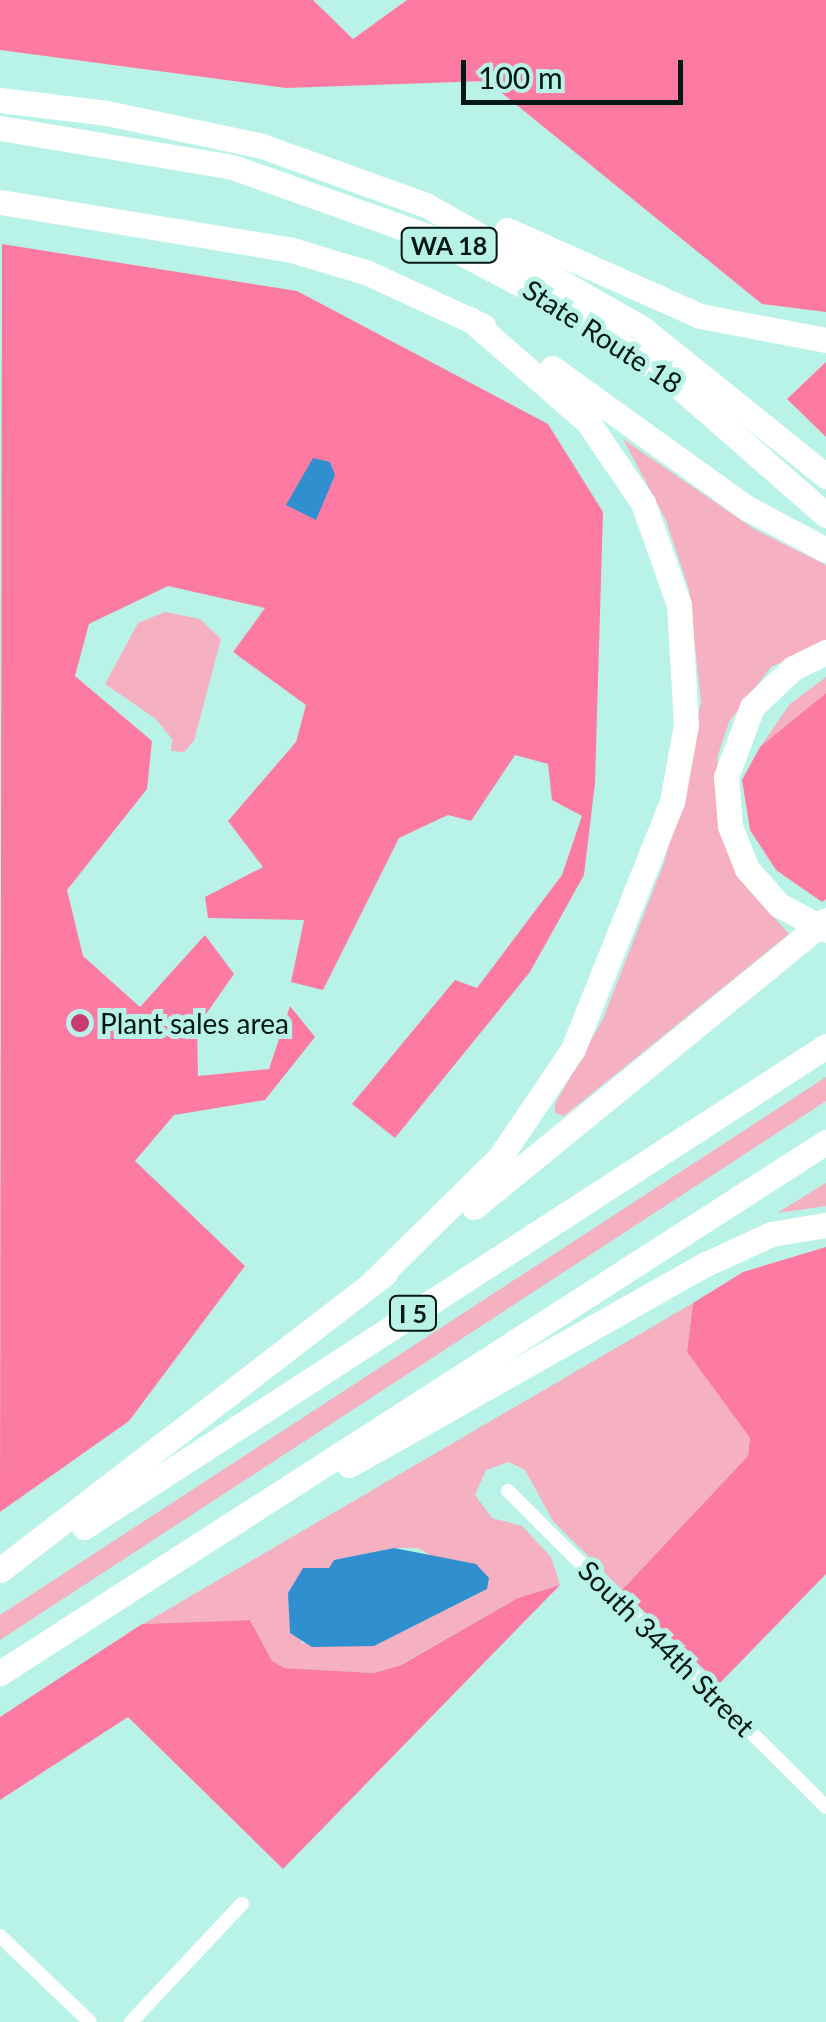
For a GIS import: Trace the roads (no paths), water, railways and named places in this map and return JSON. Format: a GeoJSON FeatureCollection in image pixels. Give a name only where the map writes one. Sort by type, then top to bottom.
{"type":"FeatureCollection","features":[{"type":"Feature","properties":{"kind":"highway","name":"State Route 18"},"geometry":{"type":"LineString","coordinates":[[2,100],[211,134],[380,186],[492,238],[594,297],[726,390],[826,476]]}},
{"type":"Feature","properties":{"kind":"highway","name":"State Route 18"},"geometry":{"type":"LineString","coordinates":[[0,128],[232,167],[362,208],[450,245],[562,306],[666,376],[826,514]]}},
{"type":"Feature","properties":{"kind":"highway"},"geometry":{"type":"LineString","coordinates":[[380,186],[465,211],[700,316],[826,340]]}},
{"type":"Feature","properties":{"kind":"highway"},"geometry":{"type":"LineString","coordinates":[[0,202],[249,238],[368,274],[470,319],[548,365],[747,508],[826,550]]}},
{"type":"Feature","properties":{"kind":"highway"},"geometry":{"type":"LineString","coordinates":[[374,1281],[500,1158],[574,1049],[672,802],[686,725],[679,605],[643,503],[588,422],[470,319]]}},
{"type":"Feature","properties":{"kind":"highway"},"geometry":{"type":"LineString","coordinates":[[826,652],[793,668],[752,707],[726,777],[730,826],[747,868],[779,905],[826,930]]}},
{"type":"Feature","properties":{"kind":"highway"},"geometry":{"type":"LineString","coordinates":[[0,1570],[463,1216],[759,970],[826,920]]}},
{"type":"Feature","properties":{"kind":"highway","name":"I 5"},"geometry":{"type":"LineString","coordinates":[[0,1581],[826,1046]]}},
{"type":"Feature","properties":{"kind":"highway"},"geometry":{"type":"LineString","coordinates":[[0,1673],[826,1142]]}},
{"type":"Feature","properties":{"kind":"highway"},"geometry":{"type":"LineString","coordinates":[[186,1552],[462,1404],[706,1264],[770,1234],[826,1225]]}},
{"type":"Feature","properties":{"kind":"street","name":"South 344th Street"},"geometry":{"type":"LineString","coordinates":[[508,1491],[826,1807]]}},
{"type":"Feature","properties":{"kind":"street"},"geometry":{"type":"LineString","coordinates":[[131,2022],[242,1904]]}},
{"type":"Feature","properties":{"kind":"street"},"geometry":{"type":"LineString","coordinates":[[0,1936],[90,2022]]}},
{"type":"Feature","properties":{"kind":"water"},"geometry":{"type":"Polygon","coordinates":[[[313,458],[330,462],[335,475],[316,520],[286,505],[313,458]]]}},
{"type":"Feature","properties":{"kind":"water"},"geometry":{"type":"Polygon","coordinates":[[[394,1548],[476,1564],[489,1578],[487,1589],[374,1646],[312,1647],[290,1633],[288,1593],[303,1568],[329,1568],[334,1560],[394,1548]]]}},
{"type":"Feature","properties":{"kind":"place","name":"Plant sales area"},"geometry":{"type":"Point","coordinates":[80,1023]}}]}
